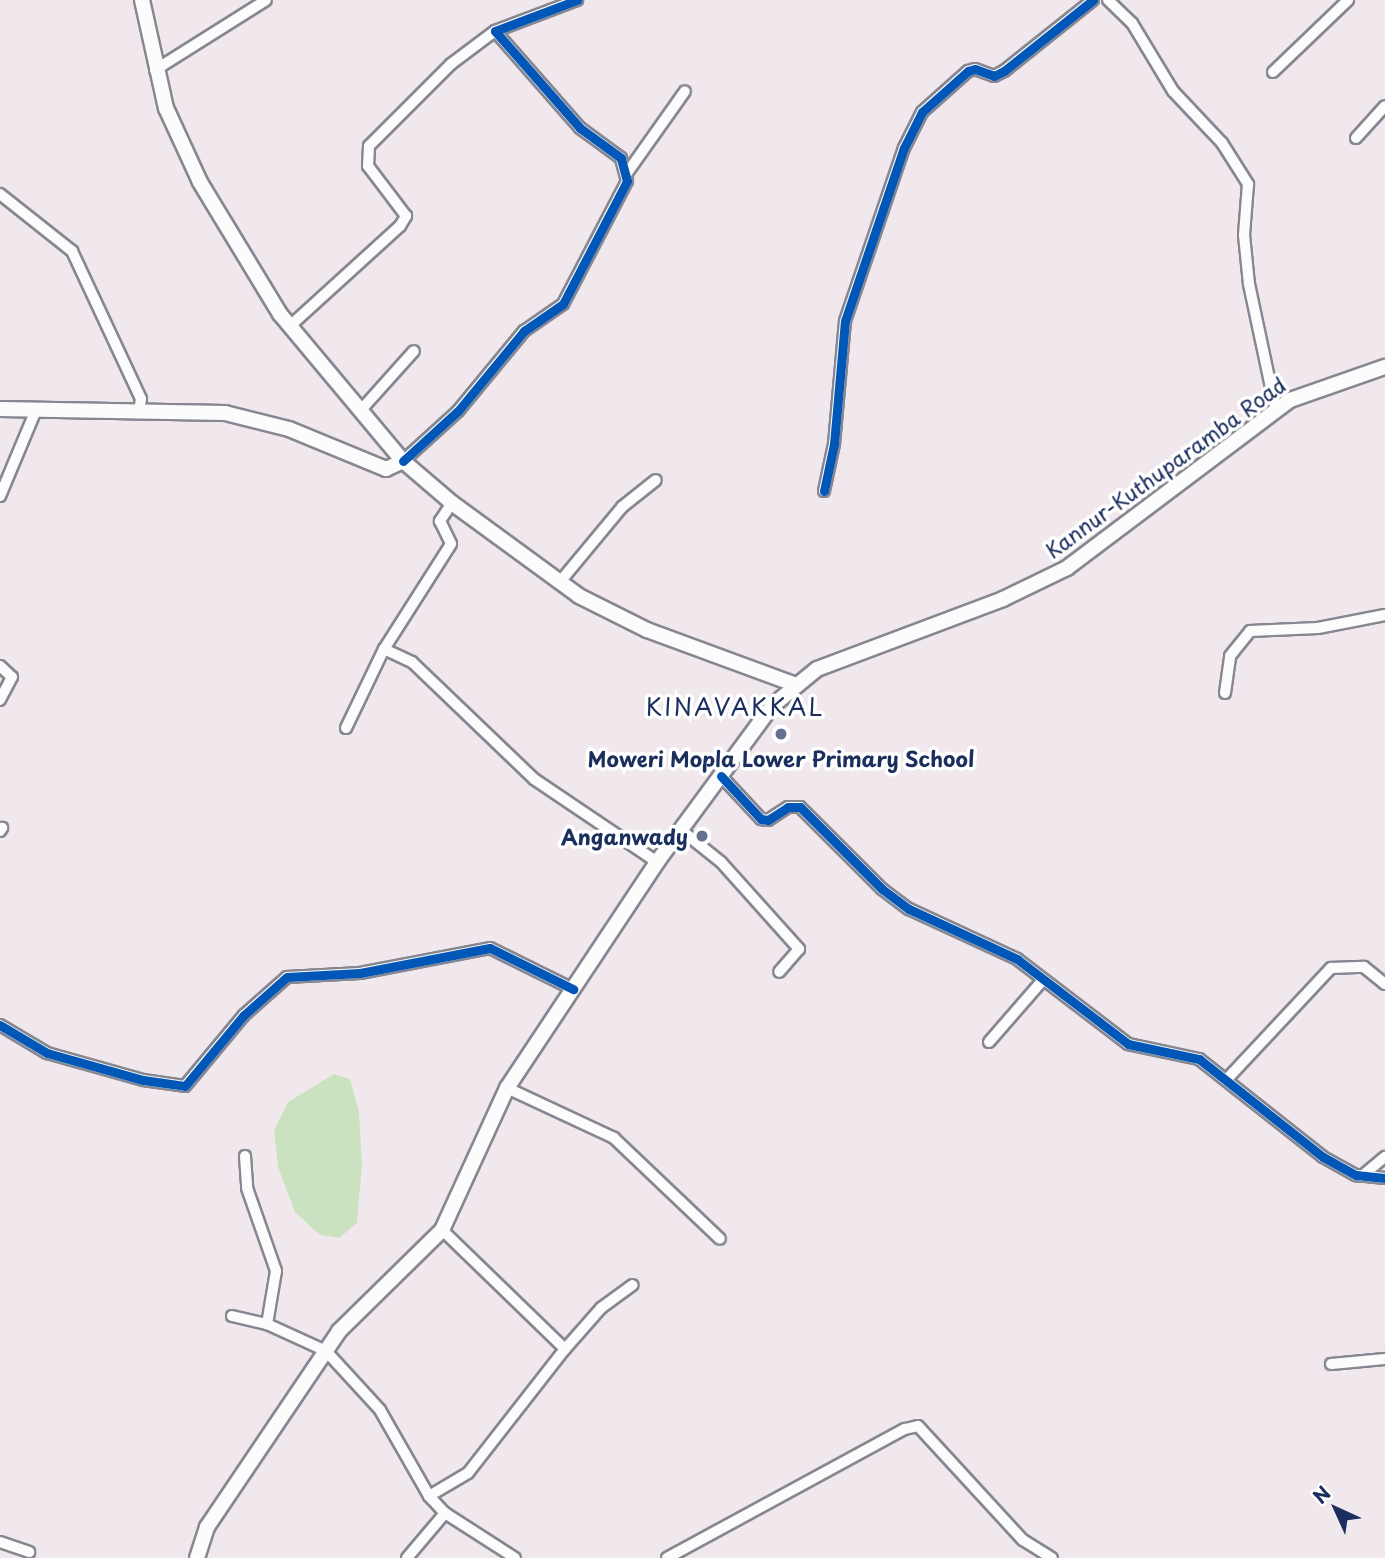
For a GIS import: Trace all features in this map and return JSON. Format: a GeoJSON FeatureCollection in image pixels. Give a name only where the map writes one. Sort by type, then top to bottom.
{"type":"FeatureCollection","features":[{"type":"Feature","properties":{"kind":"main road"},"geometry":{"type":"LineString","coordinates":[[142,0],[155,70],[166,108],[200,182],[290,326],[403,461],[452,503],[559,583],[647,630],[794,684]]}},
{"type":"Feature","properties":{"kind":"main road","name":"Kannur-Kuthuparamba Road"},"geometry":{"type":"LineString","coordinates":[[197,1558],[207,1527],[355,1311],[442,1230],[506,1088],[657,862],[772,706],[794,684],[817,669],[1003,599],[1067,568],[1276,411],[1305,393],[1385,367]]}},
{"type":"Feature","properties":{"kind":"main road"},"geometry":{"type":"LineString","coordinates":[[0,409],[225,413],[289,429],[386,469],[403,461]]}},
{"type":"Feature","properties":{"kind":"street"},"geometry":{"type":"LineString","coordinates":[[155,70],[266,0]]}},
{"type":"Feature","properties":{"kind":"street"},"geometry":{"type":"LineString","coordinates":[[824,491],[834,444],[845,321],[904,148],[922,112],[968,71],[975,69],[994,76],[1004,71],[1093,0]]}},
{"type":"Feature","properties":{"kind":"street"},"geometry":{"type":"LineString","coordinates":[[1108,0],[1132,23],[1173,91],[1222,143],[1248,184],[1244,235],[1249,284],[1276,411]]}},
{"type":"Feature","properties":{"kind":"street"},"geometry":{"type":"LineString","coordinates":[[1273,72],[1349,0]]}},
{"type":"Feature","properties":{"kind":"street"},"geometry":{"type":"LineString","coordinates":[[290,326],[400,226],[406,216],[377,183],[368,166],[369,146],[451,64],[495,31],[570,1]]}},
{"type":"Feature","properties":{"kind":"street"},"geometry":{"type":"LineString","coordinates":[[495,31],[580,128],[621,158],[627,173]]}},
{"type":"Feature","properties":{"kind":"street"},"geometry":{"type":"LineString","coordinates":[[403,461],[458,411],[524,331],[562,303],[627,173],[685,91]]}},
{"type":"Feature","properties":{"kind":"street"},"geometry":{"type":"LineString","coordinates":[[1356,138],[1385,106]]}},
{"type":"Feature","properties":{"kind":"street"},"geometry":{"type":"LineString","coordinates":[[0,194],[72,251],[141,399],[139,410]]}},
{"type":"Feature","properties":{"kind":"street"},"geometry":{"type":"LineString","coordinates":[[361,410],[414,351]]}},
{"type":"Feature","properties":{"kind":"street"},"geometry":{"type":"LineString","coordinates":[[0,496],[36,410]]}},
{"type":"Feature","properties":{"kind":"street"},"geometry":{"type":"LineString","coordinates":[[559,583],[622,507],[656,480]]}},
{"type":"Feature","properties":{"kind":"street"},"geometry":{"type":"LineString","coordinates":[[346,728],[384,649],[453,537],[440,521],[452,503]]}},
{"type":"Feature","properties":{"kind":"street"},"geometry":{"type":"LineString","coordinates":[[1225,693],[1230,656],[1250,631],[1318,628],[1385,615]]}},
{"type":"Feature","properties":{"kind":"street"},"geometry":{"type":"LineString","coordinates":[[384,649],[412,662],[534,779],[657,862]]}},
{"type":"Feature","properties":{"kind":"street"},"geometry":{"type":"LineString","coordinates":[[0,666],[12,677],[0,700]]}},
{"type":"Feature","properties":{"kind":"street"},"geometry":{"type":"LineString","coordinates":[[721,776],[761,819],[768,820],[788,807],[800,807],[882,889],[909,909],[1017,959],[1042,981],[1128,1044],[1199,1059],[1228,1078],[1322,1157],[1362,1175],[1385,1178]]}},
{"type":"Feature","properties":{"kind":"street"},"geometry":{"type":"LineString","coordinates":[[681,830],[721,862],[799,949],[779,972]]}},
{"type":"Feature","properties":{"kind":"street"},"geometry":{"type":"LineString","coordinates":[[0,1026],[47,1053],[143,1080],[186,1086],[244,1015],[287,977],[360,973],[490,948],[573,989]]}},
{"type":"Feature","properties":{"kind":"street"},"geometry":{"type":"LineString","coordinates":[[1228,1078],[1331,968],[1364,967],[1385,984]]}},
{"type":"Feature","properties":{"kind":"street"},"geometry":{"type":"LineString","coordinates":[[989,1042],[1042,981]]}},
{"type":"Feature","properties":{"kind":"street"},"geometry":{"type":"LineString","coordinates":[[506,1088],[614,1138],[720,1239]]}},
{"type":"Feature","properties":{"kind":"street"},"geometry":{"type":"LineString","coordinates":[[245,1156],[247,1188],[276,1271],[267,1324]]}},
{"type":"Feature","properties":{"kind":"street"},"geometry":{"type":"LineString","coordinates":[[1362,1175],[1385,1157]]}},
{"type":"Feature","properties":{"kind":"street"},"geometry":{"type":"LineString","coordinates":[[442,1230],[565,1349]]}},
{"type":"Feature","properties":{"kind":"street"},"geometry":{"type":"LineString","coordinates":[[429,1496],[468,1473],[565,1349],[601,1308],[633,1285]]}},
{"type":"Feature","properties":{"kind":"street"},"geometry":{"type":"LineString","coordinates":[[232,1316],[267,1324],[326,1351],[380,1410],[429,1496],[445,1513],[515,1558]]}},
{"type":"Feature","properties":{"kind":"street"},"geometry":{"type":"LineString","coordinates":[[1331,1364],[1385,1359]]}},
{"type":"Feature","properties":{"kind":"street"},"geometry":{"type":"LineString","coordinates":[[667,1558],[905,1429],[918,1426],[1023,1540],[1052,1558]]}},
{"type":"Feature","properties":{"kind":"street"},"geometry":{"type":"LineString","coordinates":[[407,1558],[445,1513]]}},
{"type":"Feature","properties":{"kind":"street"},"geometry":{"type":"LineString","coordinates":[[0,1542],[29,1552]]}},
{"type":"Feature","properties":{"kind":"green space"},"geometry":{"type":"Polygon","coordinates":[[[334,1074],[350,1079],[359,1112],[362,1164],[357,1223],[339,1238],[320,1235],[295,1212],[278,1167],[274,1131],[288,1102],[334,1074]]]}},
{"type":"Feature","properties":{"kind":"cycle path"},"geometry":{"type":"LineString","coordinates":[[403,461],[458,411],[524,331],[563,304],[627,181],[621,158],[580,128],[495,31],[577,0]]}},
{"type":"Feature","properties":{"kind":"cycle path"},"geometry":{"type":"LineString","coordinates":[[824,491],[834,444],[845,321],[904,148],[922,112],[968,71],[975,69],[994,76],[1004,71],[1093,0]]}},
{"type":"Feature","properties":{"kind":"cycle path"},"geometry":{"type":"LineString","coordinates":[[721,776],[761,819],[768,820],[788,807],[800,807],[882,889],[909,909],[1017,959],[1128,1044],[1199,1059],[1323,1157],[1356,1175],[1385,1178]]}},
{"type":"Feature","properties":{"kind":"cycle path"},"geometry":{"type":"LineString","coordinates":[[0,1025],[47,1053],[143,1080],[185,1086],[244,1015],[287,977],[360,973],[490,948],[573,989]]}},
{"type":"Feature","properties":{"kind":"place","name":"Moweri Mopla Lower Primary School"},"geometry":{"type":"Point","coordinates":[781,734]}},
{"type":"Feature","properties":{"kind":"place","name":"Anganwady"},"geometry":{"type":"Point","coordinates":[702,836]}},
{"type":"Feature","properties":{"kind":"district","name":"KINAVAKKAL"},"geometry":{"type":"Point","coordinates":[735,707]}}]}
